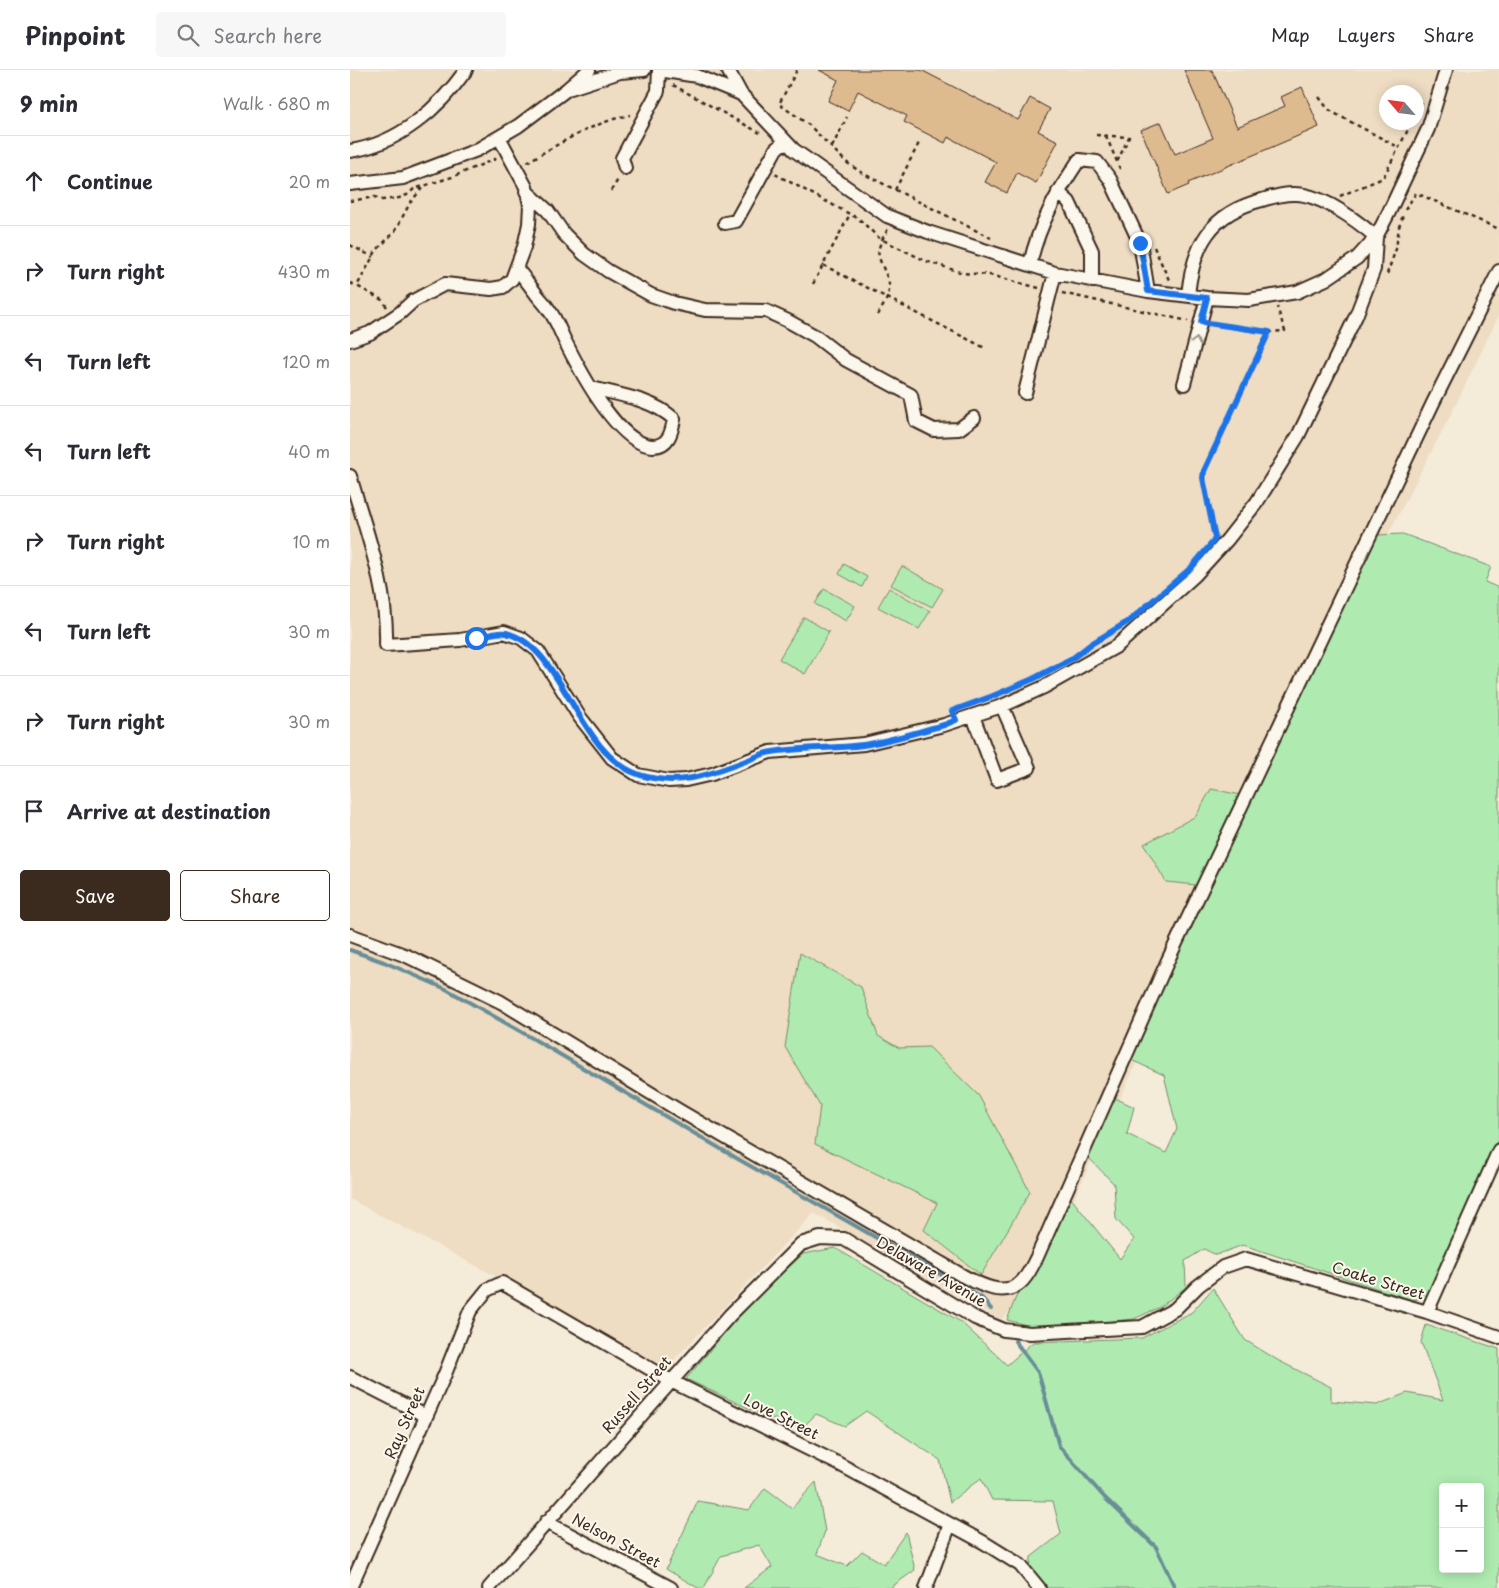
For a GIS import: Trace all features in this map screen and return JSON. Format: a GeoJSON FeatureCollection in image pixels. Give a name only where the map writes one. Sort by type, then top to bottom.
{"type":"FeatureCollection","features":[{"type":"Feature","properties":{"kind":"street"},"geometry":{"type":"LineString","coordinates":[[350,151],[381,142],[402,132],[423,117],[451,92],[466,70]]}},
{"type":"Feature","properties":{"kind":"street"},"geometry":{"type":"LineString","coordinates":[[350,184],[403,178],[477,150],[518,126],[589,70]]}},
{"type":"Feature","properties":{"kind":"street"},"geometry":{"type":"LineString","coordinates":[[566,90],[620,72],[644,70]]}},
{"type":"Feature","properties":{"kind":"street"},"geometry":{"type":"LineString","coordinates":[[625,168],[622,158],[658,91],[659,70],[697,76],[741,94]]}},
{"type":"Feature","properties":{"kind":"street"},"geometry":{"type":"LineString","coordinates":[[728,70],[741,94],[794,150],[887,216],[928,232],[1054,273],[1148,291],[1207,298],[1250,300],[1297,292],[1326,279],[1357,258],[1376,237],[1428,129],[1446,70]]}},
{"type":"Feature","properties":{"kind":"street"},"geometry":{"type":"LineString","coordinates":[[350,340],[370,333],[413,301],[445,284],[491,289],[503,288],[512,279],[524,247],[529,224],[530,204],[526,191],[499,137]]}},
{"type":"Feature","properties":{"kind":"street"},"geometry":{"type":"LineString","coordinates":[[725,222],[736,221],[773,153],[785,140]]}},
{"type":"Feature","properties":{"kind":"street"},"geometry":{"type":"LineString","coordinates":[[1030,264],[1037,236],[1058,192],[1079,160],[1097,162],[1110,179],[1140,243],[1148,291]]}},
{"type":"Feature","properties":{"kind":"street"},"geometry":{"type":"LineString","coordinates":[[526,191],[548,210],[564,234],[584,254],[608,271],[651,295],[674,303],[705,310],[766,311],[802,328],[846,360],[911,394],[916,421],[934,430],[959,429],[974,418]]}},
{"type":"Feature","properties":{"kind":"street"},"geometry":{"type":"LineString","coordinates":[[1058,192],[1069,202],[1092,251],[1092,281]]}},
{"type":"Feature","properties":{"kind":"street"},"geometry":{"type":"LineString","coordinates":[[1188,295],[1190,274],[1199,248],[1209,231],[1216,222],[1250,203],[1278,196],[1295,194],[1309,196],[1328,204],[1346,215],[1376,237]]}},
{"type":"Feature","properties":{"kind":"street"},"geometry":{"type":"LineString","coordinates":[[350,476],[381,585],[387,627],[386,645],[460,640],[504,632],[521,638],[538,651],[579,716],[607,753],[624,768],[638,775],[668,781],[686,780],[712,774],[770,752],[864,744],[973,716],[1044,688],[1117,646],[1195,575],[1227,540],[1257,502],[1298,436],[1356,316],[1374,269],[1376,237]]}},
{"type":"Feature","properties":{"kind":"street"},"geometry":{"type":"LineString","coordinates":[[516,268],[550,311],[579,366],[592,388],[614,421],[645,445],[656,446],[666,441],[672,434],[674,419],[665,410],[648,402],[592,388]]}},
{"type":"Feature","properties":{"kind":"street"},"geometry":{"type":"LineString","coordinates":[[350,935],[407,956],[501,1002],[680,1110],[963,1276],[988,1288],[1004,1289],[1019,1285],[1028,1275],[1037,1257],[1168,960],[1432,403],[1499,271]]}},
{"type":"Feature","properties":{"kind":"street"},"geometry":{"type":"LineString","coordinates":[[1026,393],[1054,273]]}},
{"type":"Feature","properties":{"kind":"street"},"geometry":{"type":"LineString","coordinates":[[1184,384],[1207,298]]}},
{"type":"Feature","properties":{"kind":"street"},"geometry":{"type":"LineString","coordinates":[[973,716],[997,780],[1029,768],[1002,706]]}},
{"type":"Feature","properties":{"kind":"street"},"geometry":{"type":"LineString","coordinates":[[1427,1312],[1499,1150]]}},
{"type":"Feature","properties":{"kind":"street","name":"Delaware Avenue"},"geometry":{"type":"LineString","coordinates":[[820,1238],[844,1239],[975,1318],[1004,1330],[1030,1333],[1142,1327],[1174,1309],[1198,1286],[1223,1267],[1246,1259]]}},
{"type":"Feature","properties":{"kind":"street","name":"Russell Street"},"geometry":{"type":"LineString","coordinates":[[489,1588],[730,1315],[800,1244],[820,1238]]}},
{"type":"Feature","properties":{"kind":"street","name":"Coake Street"},"geometry":{"type":"LineString","coordinates":[[1246,1259],[1427,1312],[1499,1337]]}},
{"type":"Feature","properties":{"kind":"street","name":"Love Street"},"geometry":{"type":"LineString","coordinates":[[502,1284],[671,1381],[839,1464],[983,1542],[1020,1565],[1039,1588]]}},
{"type":"Feature","properties":{"kind":"street","name":"Ray Street"},"geometry":{"type":"LineString","coordinates":[[350,1588],[445,1374],[470,1311],[487,1290],[502,1284]]}},
{"type":"Feature","properties":{"kind":"street"},"geometry":{"type":"LineString","coordinates":[[350,1377],[426,1416]]}},
{"type":"Feature","properties":{"kind":"street","name":"Nelson Street"},"geometry":{"type":"LineString","coordinates":[[546,1522],[671,1588]]}},
{"type":"Feature","properties":{"kind":"street"},"geometry":{"type":"LineString","coordinates":[[926,1588],[950,1524]]}},
{"type":"Feature","properties":{"kind":"path"},"geometry":{"type":"LineString","coordinates":[[797,70],[779,104],[809,125],[846,162],[862,173],[995,240]]}},
{"type":"Feature","properties":{"kind":"path"},"geometry":{"type":"LineString","coordinates":[[671,85],[762,134]]}},
{"type":"Feature","properties":{"kind":"path"},"geometry":{"type":"LineString","coordinates":[[1319,97],[1328,109],[1334,113],[1400,148]]}},
{"type":"Feature","properties":{"kind":"path"},"geometry":{"type":"LineString","coordinates":[[521,165],[595,127],[619,117],[634,114]]}},
{"type":"Feature","properties":{"kind":"path"},"geometry":{"type":"LineString","coordinates":[[832,147],[847,117]]}},
{"type":"Feature","properties":{"kind":"path"},"geometry":{"type":"LineString","coordinates":[[1383,178],[1408,130]]}},
{"type":"Feature","properties":{"kind":"path"},"geometry":{"type":"LineString","coordinates":[[1096,136],[1129,137],[1117,162]]}},
{"type":"Feature","properties":{"kind":"path"},"geometry":{"type":"LineString","coordinates":[[895,190],[919,143]]}},
{"type":"Feature","properties":{"kind":"path"},"geometry":{"type":"LineString","coordinates":[[350,200],[375,196],[382,200],[389,200],[407,195],[414,189],[452,177],[495,158],[500,166]]}},
{"type":"Feature","properties":{"kind":"path"},"geometry":{"type":"LineString","coordinates":[[776,168],[773,174],[859,219],[882,239],[926,261],[963,273],[990,275],[1043,289]]}},
{"type":"Feature","properties":{"kind":"path"},"geometry":{"type":"LineString","coordinates":[[357,286],[376,251],[395,231],[410,202],[424,186]]}},
{"type":"Feature","properties":{"kind":"path"},"geometry":{"type":"LineString","coordinates":[[1386,276],[1396,249],[1399,227],[1404,213],[1416,193],[1499,229]]}},
{"type":"Feature","properties":{"kind":"path"},"geometry":{"type":"LineString","coordinates":[[812,284],[850,214]]}},
{"type":"Feature","properties":{"kind":"path"},"geometry":{"type":"LineString","coordinates":[[878,315],[890,289],[879,262],[878,254],[882,239],[889,227]]}},
{"type":"Feature","properties":{"kind":"path"},"geometry":{"type":"LineString","coordinates":[[350,245],[373,257]]}},
{"type":"Feature","properties":{"kind":"path"},"geometry":{"type":"LineString","coordinates":[[823,265],[985,348]]}},
{"type":"Feature","properties":{"kind":"path"},"geometry":{"type":"LineString","coordinates":[[350,283],[382,300],[393,317]]}},
{"type":"Feature","properties":{"kind":"path"},"geometry":{"type":"LineString","coordinates":[[1058,292],[1174,319],[1269,332],[1284,331],[1277,306]]}},
{"type":"Feature","properties":{"kind":"path"},"geometry":{"type":"LineString","coordinates":[[1215,538],[1203,478],[1204,471],[1269,332]]}},
{"type":"Feature","properties":{"kind":"path"},"geometry":{"type":"LineString","coordinates":[[1085,649],[1122,626]]}},
{"type":"Feature","properties":{"kind":"shaded area"},"geometry":{"type":"Polygon","coordinates":[[[350,70],[1499,70],[1499,315],[1454,408],[1314,677],[1032,1290],[1001,1320],[814,1213],[667,1367],[350,1199],[350,70]]]}},
{"type":"Feature","properties":{"kind":"green space"},"geometry":{"type":"Polygon","coordinates":[[[1403,534],[1491,567],[1485,582],[1499,588],[1499,1138],[1426,1298],[1412,1300],[1243,1245],[1216,1255],[1204,1249],[1185,1261],[1186,1287],[1160,1307],[1134,1319],[1038,1328],[1007,1320],[1016,1297],[1032,1273],[1070,1197],[1120,1259],[1134,1239],[1116,1219],[1114,1184],[1087,1156],[1113,1097],[1134,1107],[1127,1134],[1166,1153],[1177,1129],[1164,1075],[1129,1059],[1207,886],[1166,882],[1144,844],[1196,816],[1211,789],[1251,797],[1376,535],[1403,534]]]}},
{"type":"Feature","properties":{"kind":"green space"},"geometry":{"type":"Polygon","coordinates":[[[844,564],[867,577],[862,587],[839,574],[844,564]]]}},
{"type":"Feature","properties":{"kind":"green space"},"geometry":{"type":"Polygon","coordinates":[[[902,566],[943,589],[932,607],[891,585],[902,566]]]}},
{"type":"Feature","properties":{"kind":"green space"},"geometry":{"type":"Polygon","coordinates":[[[889,588],[930,611],[919,629],[878,607],[889,588]]]}},
{"type":"Feature","properties":{"kind":"green space"},"geometry":{"type":"Polygon","coordinates":[[[824,589],[855,606],[846,621],[815,604],[824,589]]]}},
{"type":"Feature","properties":{"kind":"green space"},"geometry":{"type":"Polygon","coordinates":[[[804,617],[829,632],[805,674],[779,659],[804,617]]]}},
{"type":"Feature","properties":{"kind":"green space"},"geometry":{"type":"Polygon","coordinates":[[[800,953],[861,987],[878,1036],[899,1048],[929,1047],[979,1096],[1030,1192],[981,1275],[924,1230],[937,1203],[815,1144],[820,1106],[785,1047],[800,953]]]}},
{"type":"Feature","properties":{"kind":"green space"},"geometry":{"type":"Polygon","coordinates":[[[835,1248],[961,1322],[1007,1365],[1033,1342],[1142,1338],[1192,1312],[1213,1288],[1245,1340],[1279,1361],[1331,1387],[1331,1401],[1377,1405],[1407,1393],[1443,1400],[1421,1342],[1426,1325],[1499,1349],[1499,1588],[1028,1588],[1031,1557],[1061,1534],[1053,1501],[992,1500],[981,1478],[950,1502],[940,1460],[866,1411],[845,1426],[816,1414],[802,1428],[765,1416],[686,1379],[749,1304],[803,1254],[835,1248]]]}},
{"type":"Feature","properties":{"kind":"green space"},"geometry":{"type":"Polygon","coordinates":[[[816,1482],[825,1531],[817,1554],[847,1566],[862,1551],[884,1564],[906,1532],[915,1570],[890,1588],[744,1588],[772,1567],[759,1545],[721,1556],[704,1588],[698,1588],[666,1569],[698,1501],[749,1510],[765,1488],[792,1508],[816,1482]]]}},
{"type":"Feature","properties":{"kind":"building"},"geometry":{"type":"Polygon","coordinates":[[[819,70],[921,70],[1018,120],[1030,98],[1050,109],[1038,131],[1058,141],[1036,183],[1017,173],[1007,193],[985,182],[996,162],[948,137],[945,143],[904,122],[907,116],[858,91],[848,111],[828,101],[838,80],[819,70]]]}},
{"type":"Feature","properties":{"kind":"building"},"geometry":{"type":"Polygon","coordinates":[[[1184,70],[1212,70],[1237,127],[1285,106],[1281,97],[1302,87],[1319,127],[1188,183],[1189,185],[1168,194],[1141,130],[1161,122],[1175,154],[1213,138],[1184,70]]]}},
{"type":"Feature","properties":{"kind":"waterway"},"geometry":{"type":"LineString","coordinates":[[350,950],[384,962],[446,989],[982,1298],[991,1309]]}},
{"type":"Feature","properties":{"kind":"waterway"},"geometry":{"type":"LineString","coordinates":[[1015,1341],[1038,1372],[1059,1446],[1105,1498],[1156,1547],[1175,1588]]}},
{"type":"Feature","properties":{"kind":"route"},"geometry":{"type":"LineString","coordinates":[[476,638],[504,632],[521,638],[538,651],[579,716],[612,758],[624,768],[638,775],[668,781],[686,780],[712,774],[770,752],[864,744],[944,725],[956,720],[952,711],[1033,679],[1073,658],[1091,644],[1129,621],[1191,568],[1213,542],[1215,532],[1203,478],[1204,471],[1269,332],[1201,322],[1207,298],[1148,291],[1140,243]]}}]}
